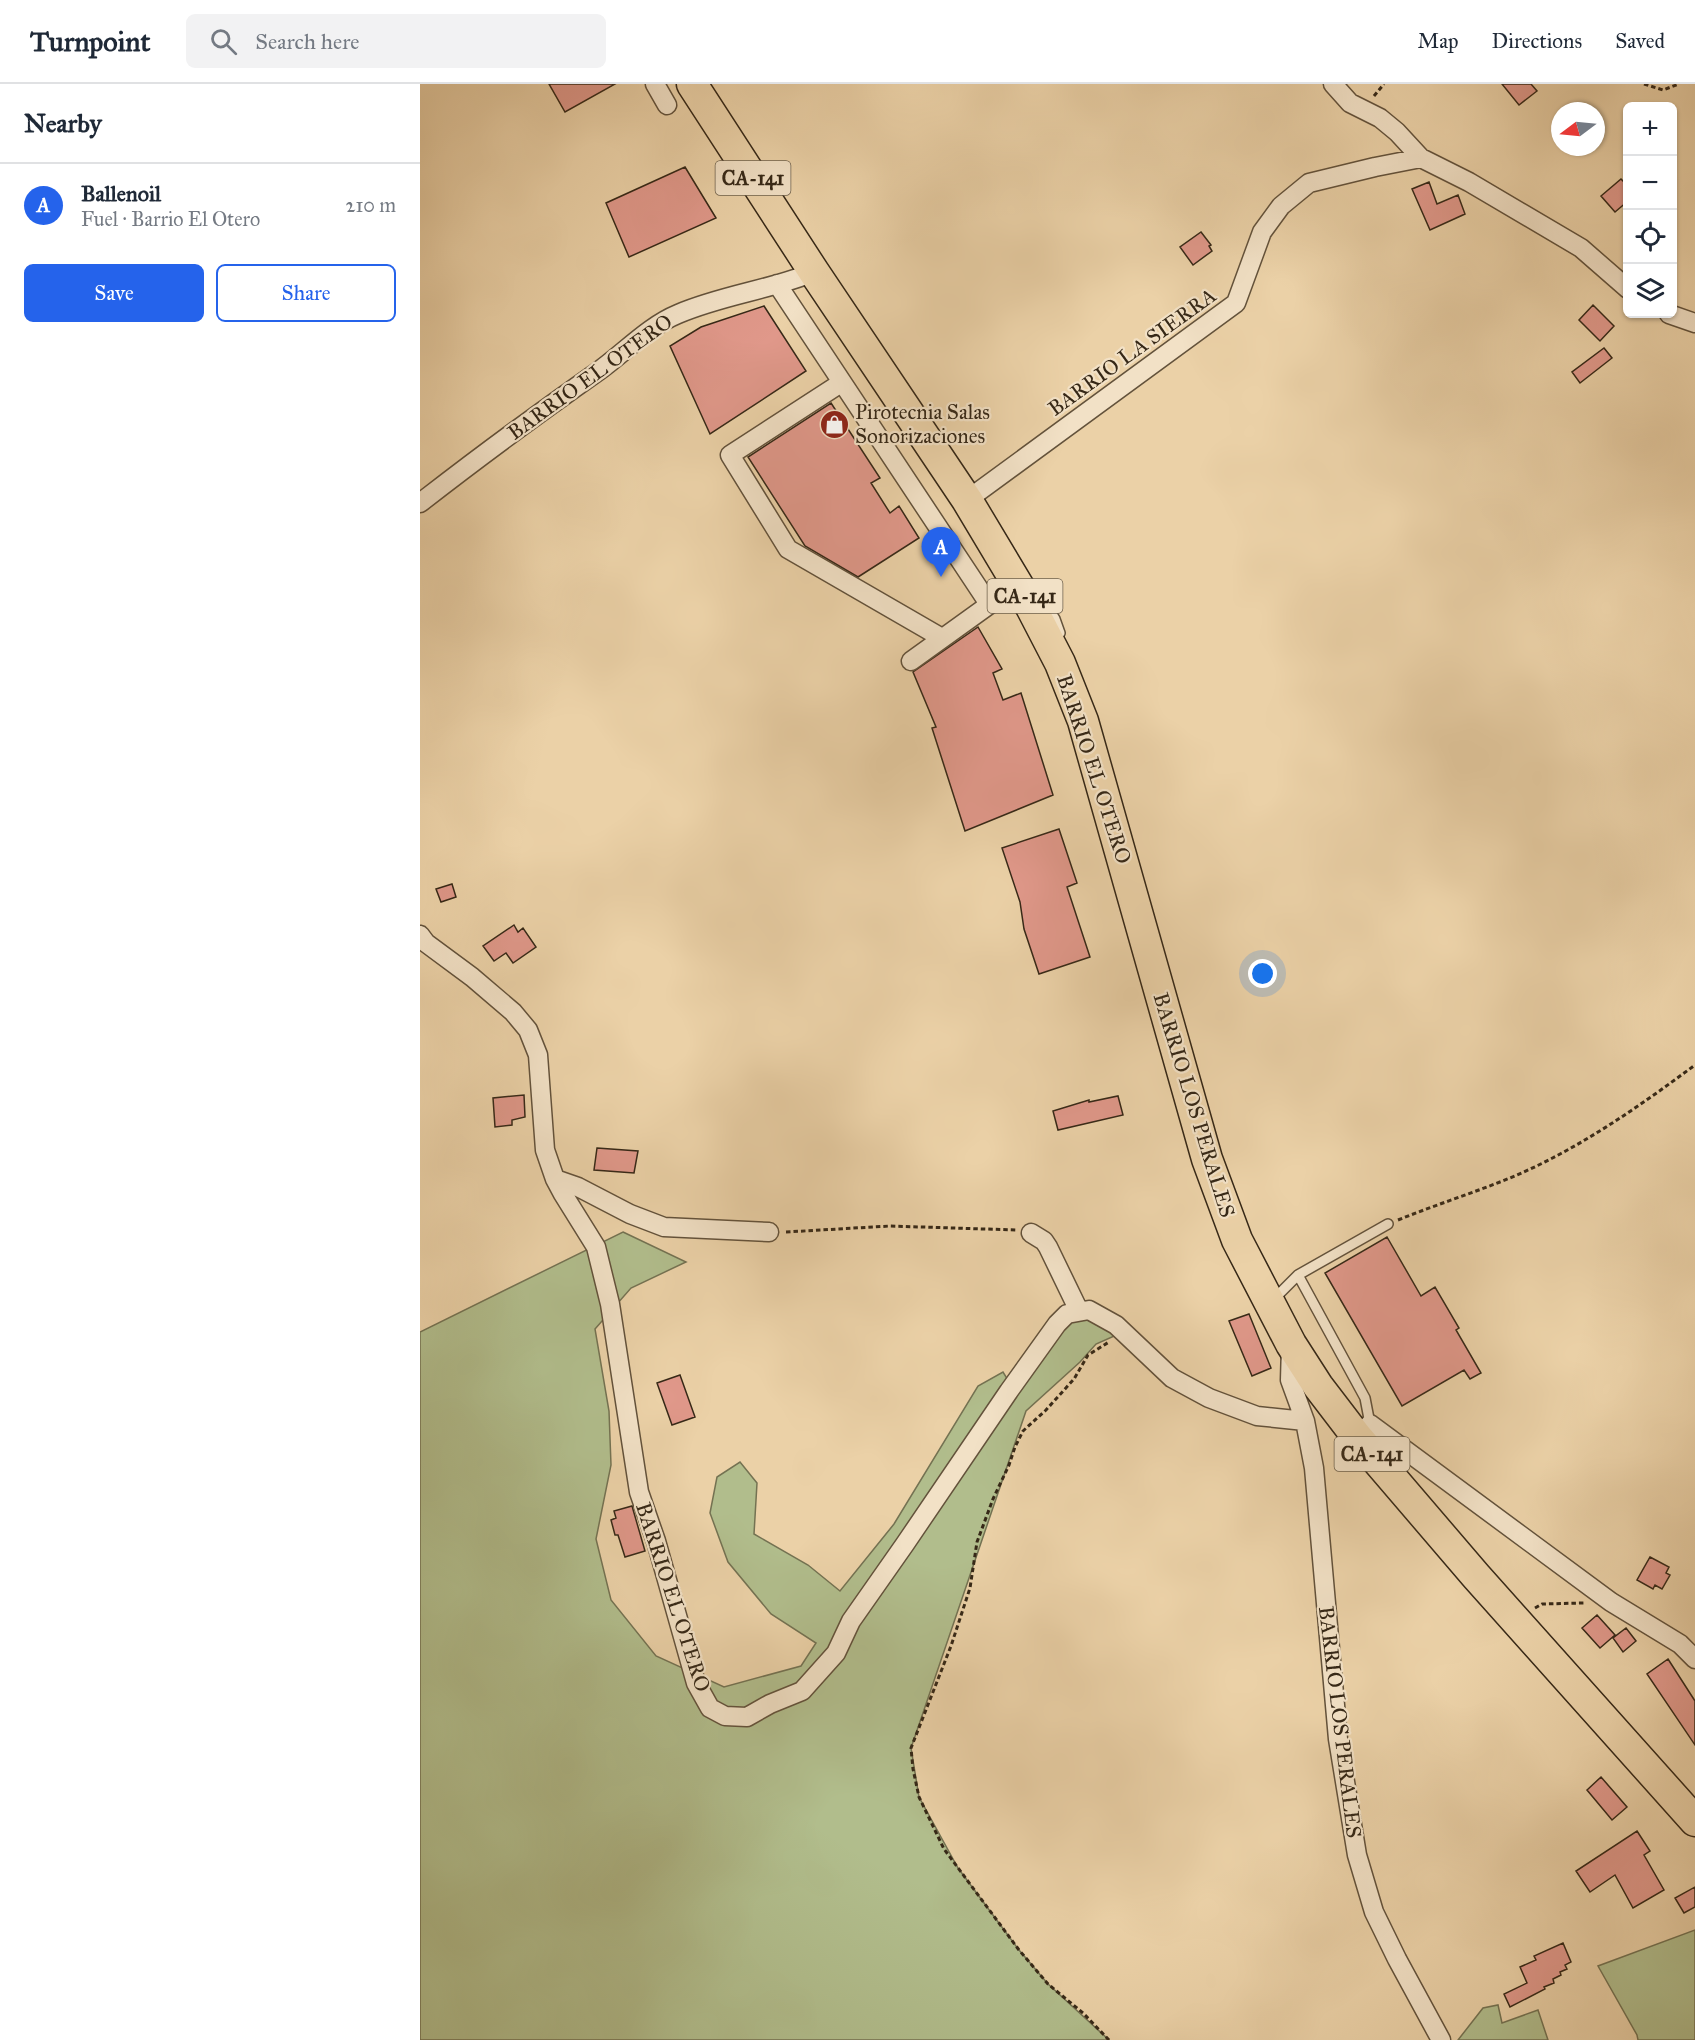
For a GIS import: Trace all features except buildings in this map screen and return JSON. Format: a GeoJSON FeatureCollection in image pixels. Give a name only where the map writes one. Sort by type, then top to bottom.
{"type":"FeatureCollection","features":[{"type":"Feature","properties":{"kind":"main road","name":"BARRIO EL OTERO"},"geometry":{"type":"LineString","coordinates":[[692,84],[814,272],[1016,570],[1031,606],[1068,671],[1151,961]]}},
{"type":"Feature","properties":{"kind":"main road","name":"BARRIO LOS PERALES"},"geometry":{"type":"LineString","coordinates":[[1151,961],[1207,1159],[1237,1240],[1291,1344],[1318,1386],[1364,1430],[1516,1620],[1695,1821]]}},
{"type":"Feature","properties":{"kind":"street"},"geometry":{"type":"LineString","coordinates":[[655,84],[667,105]]}},
{"type":"Feature","properties":{"kind":"street"},"geometry":{"type":"LineString","coordinates":[[1333,84],[1350,103],[1380,118],[1397,132],[1421,158],[1469,182],[1581,248],[1623,284]]}},
{"type":"Feature","properties":{"kind":"street","name":"BARRIO LA SIERRA"},"geometry":{"type":"LineString","coordinates":[[967,500],[1236,303],[1262,232],[1281,206],[1309,183],[1375,166],[1421,158]]}},
{"type":"Feature","properties":{"kind":"street","name":"BARRIO EL OTERO"},"geometry":{"type":"LineString","coordinates":[[420,503],[475,460],[603,368],[641,337],[677,314],[814,272]]}},
{"type":"Feature","properties":{"kind":"street"},"geometry":{"type":"LineString","coordinates":[[777,284],[989,604]]}},
{"type":"Feature","properties":{"kind":"street"},"geometry":{"type":"LineString","coordinates":[[1677,317],[1695,323]]}},
{"type":"Feature","properties":{"kind":"street"},"geometry":{"type":"LineString","coordinates":[[841,382],[730,455],[788,549],[942,638]]}},
{"type":"Feature","properties":{"kind":"street"},"geometry":{"type":"LineString","coordinates":[[911,661],[989,604],[1016,570]]}},
{"type":"Feature","properties":{"kind":"street","name":"BARRIO EL OTERO"},"geometry":{"type":"LineString","coordinates":[[420,934],[426,943],[472,977],[513,1012],[528,1030],[538,1055],[545,1150],[555,1179],[596,1246],[610,1304],[639,1492],[656,1541],[696,1683],[710,1708],[725,1716],[747,1716],[802,1691],[836,1653],[851,1621],[906,1545],[1009,1390],[1057,1324],[1067,1314],[1079,1311]]}},
{"type":"Feature","properties":{"kind":"street"},"geometry":{"type":"LineString","coordinates":[[555,1179],[579,1187],[630,1214],[664,1227],[769,1232]]}},
{"type":"Feature","properties":{"kind":"street"},"geometry":{"type":"LineString","coordinates":[[1031,1233],[1044,1241],[1079,1311],[1089,1310],[1116,1325],[1172,1378],[1209,1398],[1257,1416],[1305,1421]]}},
{"type":"Feature","properties":{"kind":"street","name":"BARRIO LOS PERALES"},"geometry":{"type":"LineString","coordinates":[[1291,1344],[1290,1380],[1305,1421],[1314,1468],[1338,1739],[1357,1855],[1374,1912],[1441,2040]]}},
{"type":"Feature","properties":{"kind":"street","name":"BARRIO LOS PERALES"},"geometry":{"type":"LineString","coordinates":[[1364,1430],[1611,1602],[1680,1644],[1695,1659]]}},
{"type":"Feature","properties":{"kind":"lane"},"geometry":{"type":"LineString","coordinates":[[1016,570],[1055,619],[1063,641]]}},
{"type":"Feature","properties":{"kind":"lane"},"geometry":{"type":"LineString","coordinates":[[1268,1300],[1278,1295],[1298,1275],[1388,1224]]}},
{"type":"Feature","properties":{"kind":"lane"},"geometry":{"type":"LineString","coordinates":[[1298,1275],[1365,1398],[1364,1430]]}},
{"type":"Feature","properties":{"kind":"path"},"geometry":{"type":"LineString","coordinates":[[1644,84],[1663,90],[1679,84]]}},
{"type":"Feature","properties":{"kind":"path"},"geometry":{"type":"LineString","coordinates":[[1388,1224],[1510,1178],[1540,1164],[1603,1129],[1695,1065]]}},
{"type":"Feature","properties":{"kind":"path"},"geometry":{"type":"LineString","coordinates":[[769,1232],[890,1226],[1007,1229],[1031,1233]]}},
{"type":"Feature","properties":{"kind":"path"},"geometry":{"type":"LineString","coordinates":[[1109,2040],[1083,2013],[1048,1984],[1019,1950],[944,1849],[919,1797],[911,1748],[951,1646],[970,1588],[977,1542],[1023,1431],[1074,1379],[1088,1355],[1109,1343],[1131,1337]]}},
{"type":"Feature","properties":{"kind":"path"},"geometry":{"type":"LineString","coordinates":[[1516,1620],[1542,1604],[1586,1603]]}},
{"type":"Feature","properties":{"kind":"green space"},"geometry":{"type":"Polygon","coordinates":[[[623,1232],[686,1262],[631,1288],[595,1329],[609,1411],[611,1465],[596,1539],[611,1600],[656,1656],[724,1687],[801,1666],[816,1643],[771,1614],[728,1562],[710,1513],[717,1477],[740,1462],[757,1483],[754,1534],[808,1565],[840,1591],[894,1524],[978,1386],[1003,1372],[1014,1390],[1072,1319],[1084,1318],[1121,1333],[1096,1344],[1080,1362],[1026,1411],[911,1748],[919,1797],[958,1868],[1019,1950],[1048,1984],[1109,2040],[420,2040],[420,1332],[623,1232]]]}},
{"type":"Feature","properties":{"kind":"green space"},"geometry":{"type":"Polygon","coordinates":[[[1695,1930],[1695,2040],[1638,2040],[1598,1966],[1695,1930]]]}},
{"type":"Feature","properties":{"kind":"green space"},"geometry":{"type":"Polygon","coordinates":[[[1498,2005],[1502,2023],[1538,2010],[1548,2040],[1458,2040],[1483,2008],[1498,2005]]]}},
{"type":"Feature","properties":{"kind":"place","name":"Pirotecnia Salas Sonorizaciones"},"geometry":{"type":"Point","coordinates":[834,424]}},
{"type":"Feature","properties":{"kind":"place","name":"Ballenoil"},"geometry":{"type":"Point","coordinates":[941,577]}}]}
